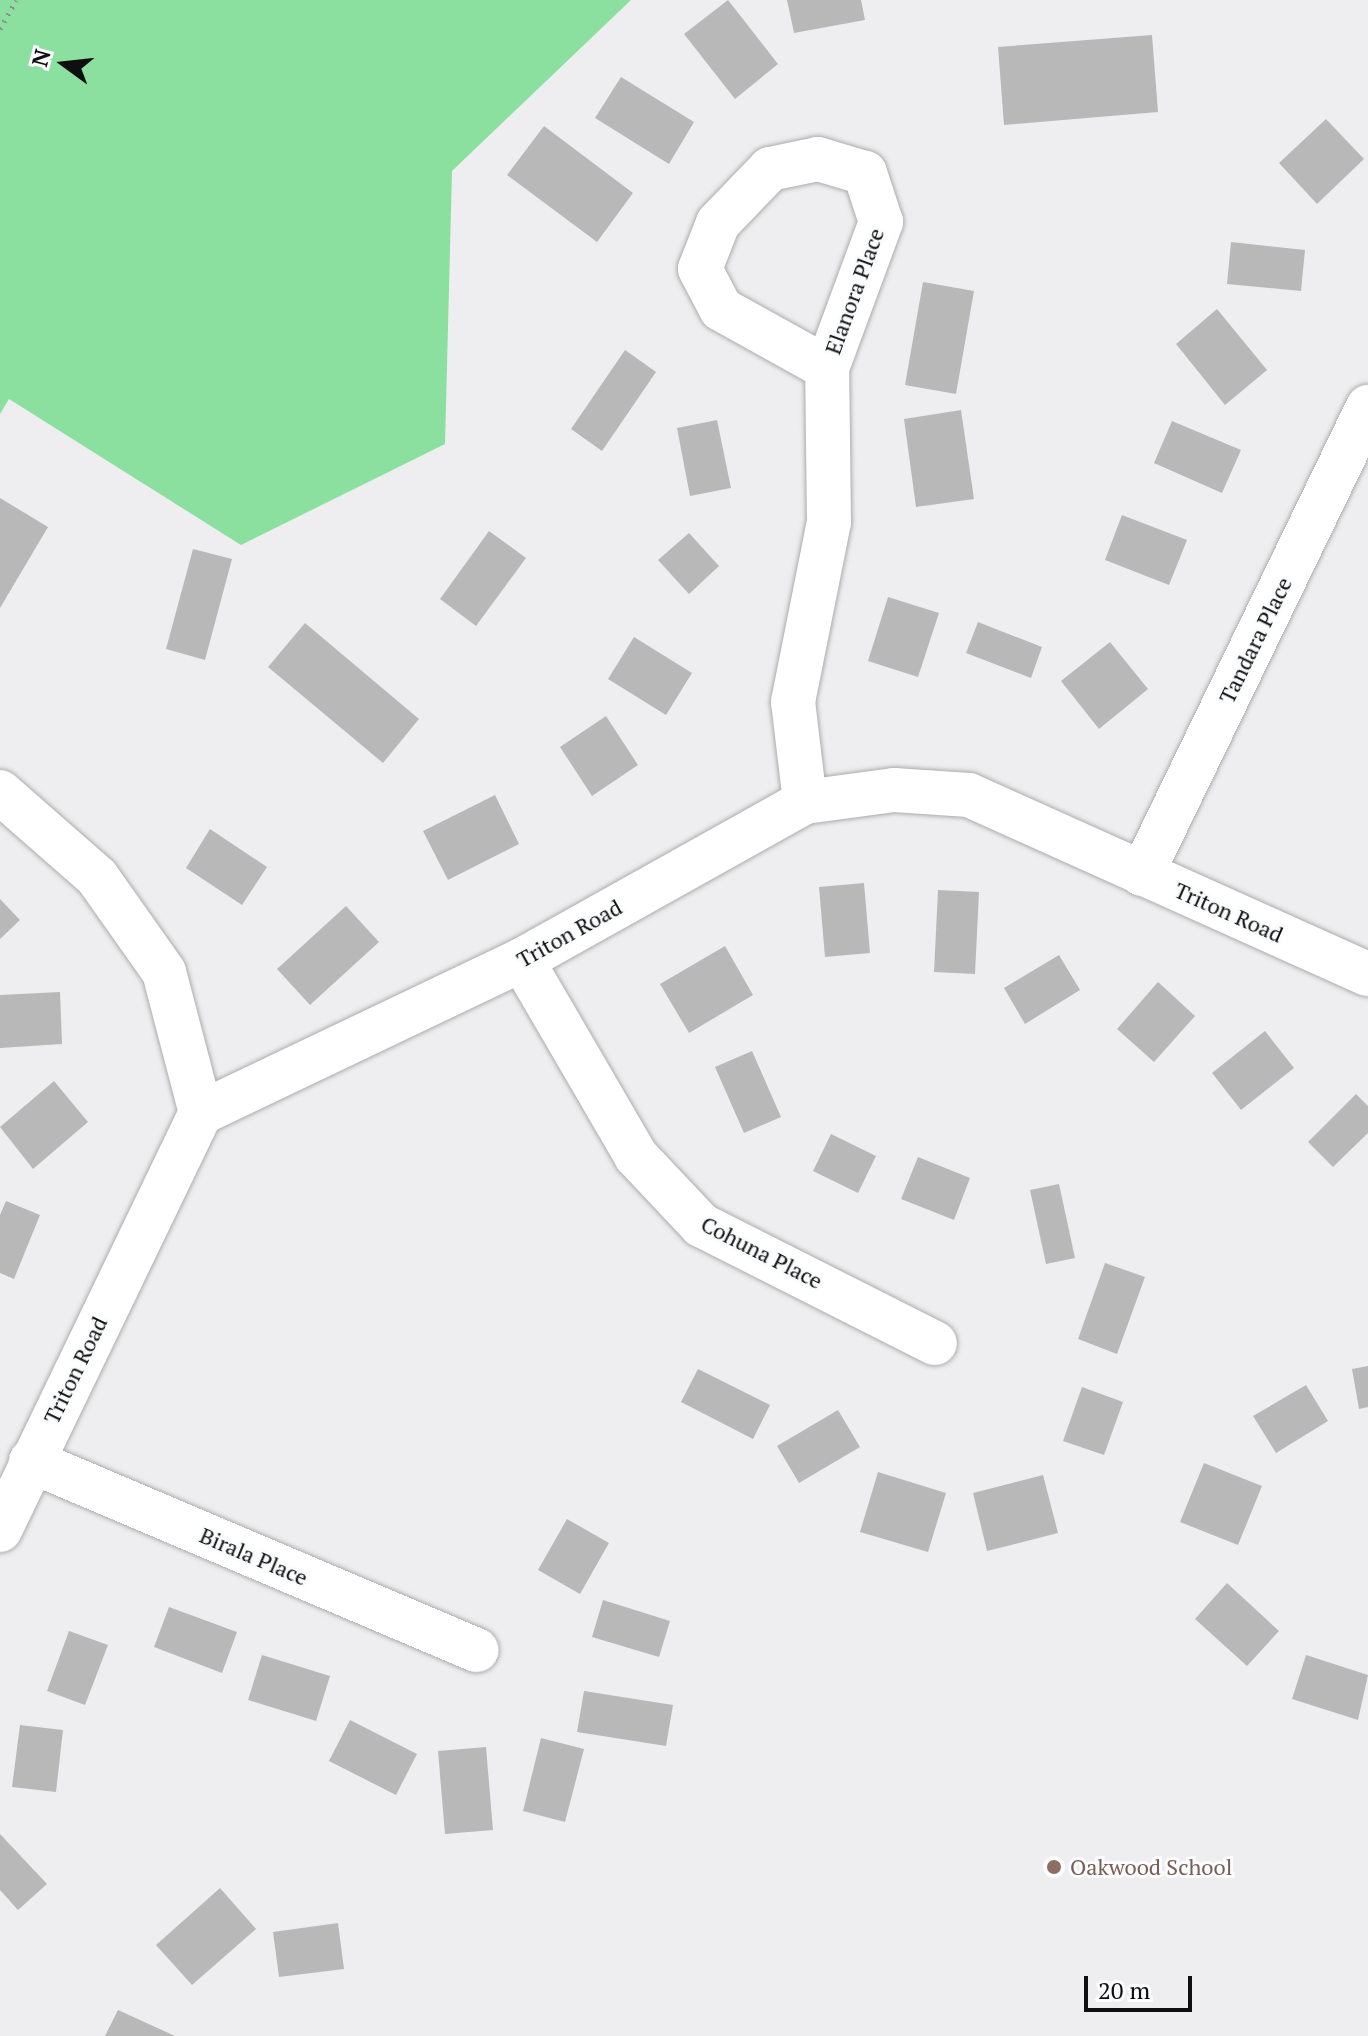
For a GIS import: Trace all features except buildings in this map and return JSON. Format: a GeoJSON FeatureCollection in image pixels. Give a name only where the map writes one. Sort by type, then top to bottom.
{"type":"FeatureCollection","features":[{"type":"Feature","properties":{"kind":"street","name":"Elanora Place"},"geometry":{"type":"LineString","coordinates":[[805,802],[793,702],[829,522],[827,368],[881,222],[865,173],[818,159],[770,169],[718,223],[700,269],[721,309],[827,368]]}},
{"type":"Feature","properties":{"kind":"street","name":"Tandara Place"},"geometry":{"type":"LineString","coordinates":[[1142,874],[1368,407]]}},
{"type":"Feature","properties":{"kind":"street","name":"Triton Road"},"geometry":{"type":"LineString","coordinates":[[0,1530],[201,1113],[522,960],[805,802],[894,790],[969,795],[1368,974]]}},
{"type":"Feature","properties":{"kind":"street"},"geometry":{"type":"LineString","coordinates":[[0,792],[97,877],[164,972],[201,1113]]}},
{"type":"Feature","properties":{"kind":"street","name":"Cohuna Place"},"geometry":{"type":"LineString","coordinates":[[522,960],[636,1156],[701,1225],[935,1343]]}},
{"type":"Feature","properties":{"kind":"street","name":"Birala Place"},"geometry":{"type":"LineString","coordinates":[[31,1461],[477,1650]]}},
{"type":"Feature","properties":{"kind":"path"},"geometry":{"type":"LineString","coordinates":[[0,29],[16,0]]}},
{"type":"Feature","properties":{"kind":"green space"},"geometry":{"type":"Polygon","coordinates":[[[0,0],[631,0],[452,171],[445,444],[241,545],[9,399],[0,414],[0,0]]]}},
{"type":"Feature","properties":{"kind":"place","name":"Oakwood School"},"geometry":{"type":"Point","coordinates":[1054,1867]}}]}
